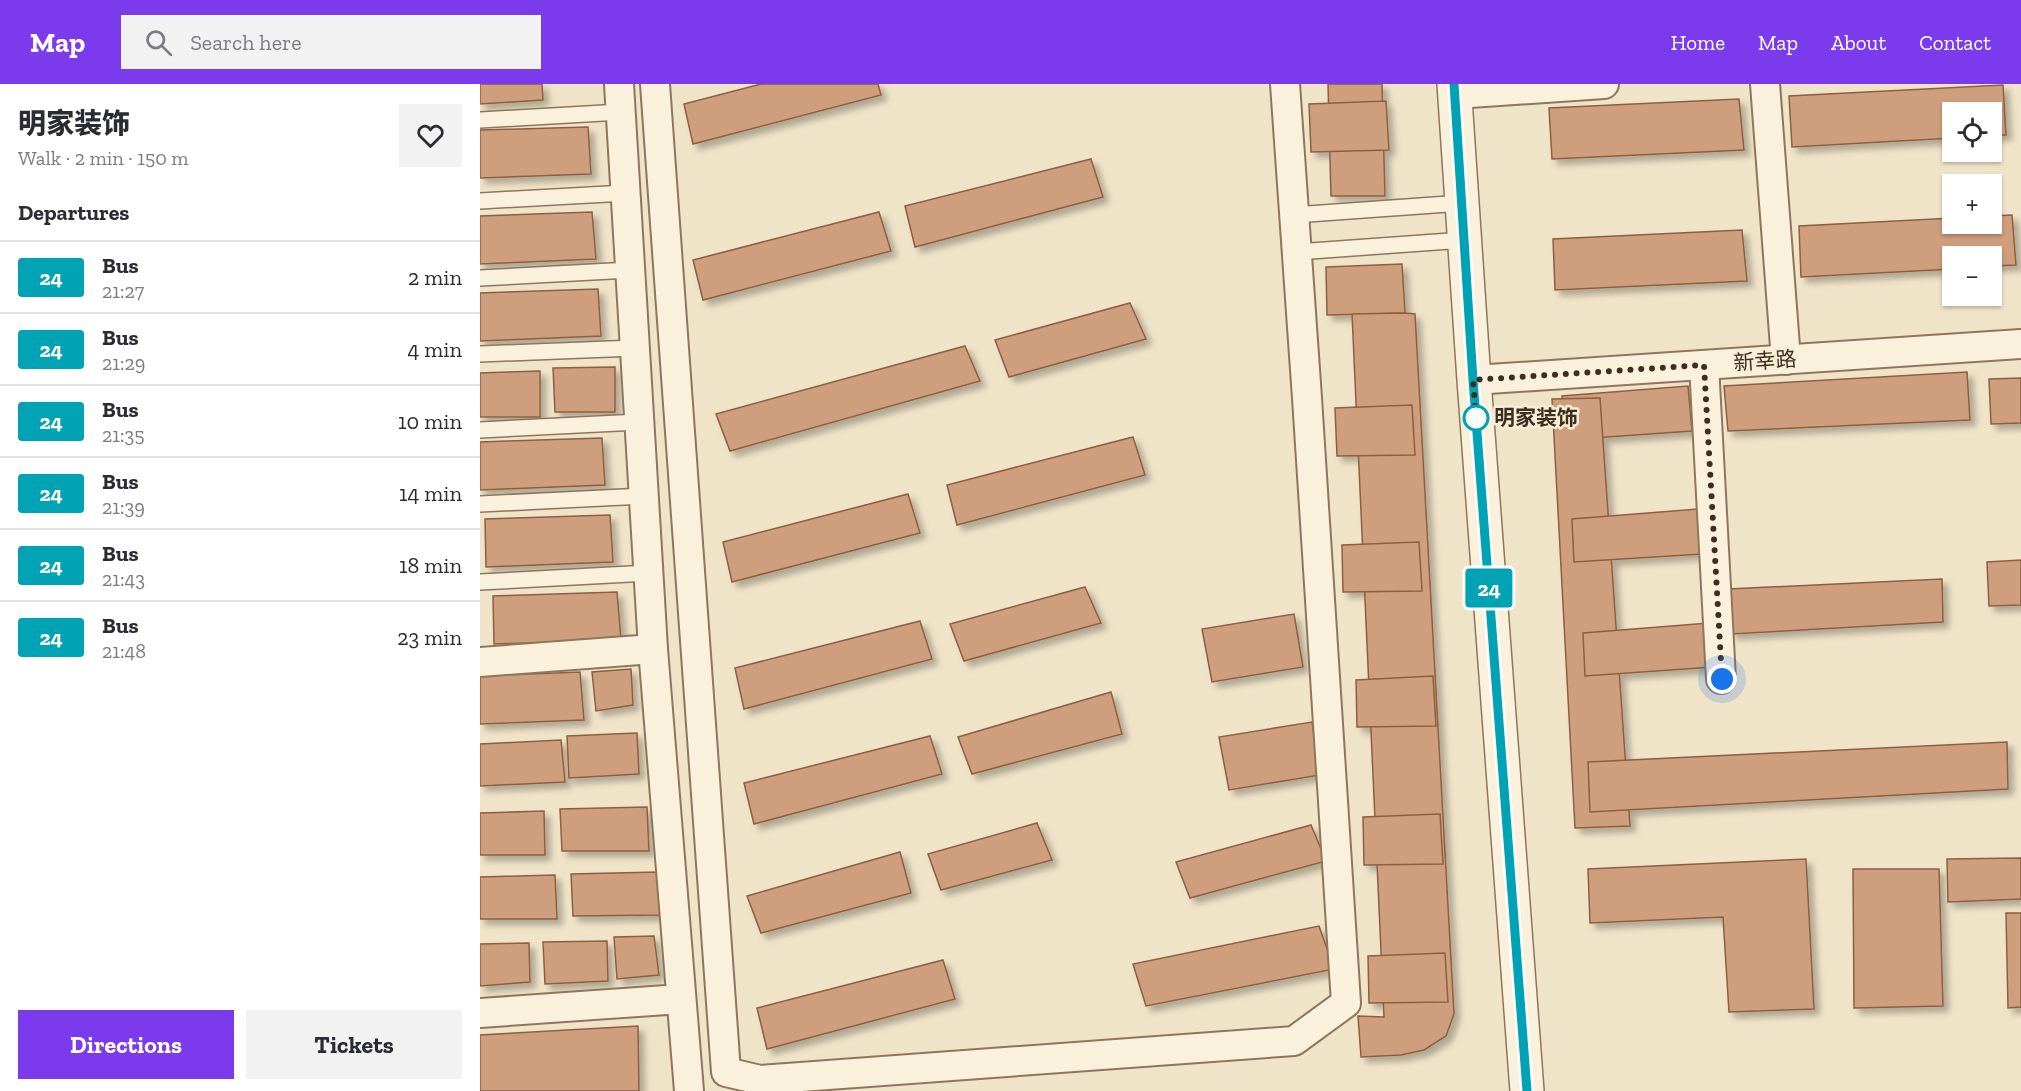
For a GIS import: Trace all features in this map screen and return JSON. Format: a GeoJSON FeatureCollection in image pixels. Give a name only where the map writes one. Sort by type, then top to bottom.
{"type":"FeatureCollection","features":[{"type":"Feature","properties":{"kind":"street"},"geometry":{"type":"LineString","coordinates":[[619,84],[653,649],[689,1091]]}},
{"type":"Feature","properties":{"kind":"street"},"geometry":{"type":"LineString","coordinates":[[655,84],[726,1072],[760,1080],[1294,1041],[1346,1003],[1285,84]]}},
{"type":"Feature","properties":{"kind":"street"},"geometry":{"type":"LineString","coordinates":[[1527,1091],[1473,380],[1455,89],[1604,84]]}},
{"type":"Feature","properties":{"kind":"street"},"geometry":{"type":"LineString","coordinates":[[1765,84],[1786,360]]}},
{"type":"Feature","properties":{"kind":"street","name":"新幸路"},"geometry":{"type":"LineString","coordinates":[[1473,380],[2021,344]]}},
{"type":"Feature","properties":{"kind":"street"},"geometry":{"type":"LineString","coordinates":[[1704,365],[1722,679]]}},
{"type":"Feature","properties":{"kind":"street"},"geometry":{"type":"LineString","coordinates":[[480,662],[653,649]]}},
{"type":"Feature","properties":{"kind":"street"},"geometry":{"type":"LineString","coordinates":[[480,1013],[681,999]]}},
{"type":"Feature","properties":{"kind":"lane"},"geometry":{"type":"LineString","coordinates":[[480,120],[621,112]]}},
{"type":"Feature","properties":{"kind":"lane"},"geometry":{"type":"LineString","coordinates":[[480,201],[626,193]]}},
{"type":"Feature","properties":{"kind":"lane"},"geometry":{"type":"LineString","coordinates":[[1294,215],[1462,203]]}},
{"type":"Feature","properties":{"kind":"lane"},"geometry":{"type":"LineString","coordinates":[[1297,252],[1464,240]]}},
{"type":"Feature","properties":{"kind":"lane"},"geometry":{"type":"LineString","coordinates":[[480,278],[630,270]]}},
{"type":"Feature","properties":{"kind":"lane"},"geometry":{"type":"LineString","coordinates":[[480,354],[635,348]]}},
{"type":"Feature","properties":{"kind":"lane"},"geometry":{"type":"LineString","coordinates":[[480,430],[639,422]]}},
{"type":"Feature","properties":{"kind":"lane"},"geometry":{"type":"LineString","coordinates":[[480,504],[644,496]]}},
{"type":"Feature","properties":{"kind":"lane"},"geometry":{"type":"LineString","coordinates":[[480,582],[649,573]]}},
{"type":"Feature","properties":{"kind":"building"},"geometry":{"type":"Polygon","coordinates":[[[480,84],[542,84],[543,100],[480,104],[480,84]]]}},
{"type":"Feature","properties":{"kind":"building"},"geometry":{"type":"Polygon","coordinates":[[[761,84],[878,84],[881,95],[693,144],[684,104],[761,84]]]}},
{"type":"Feature","properties":{"kind":"building"},"geometry":{"type":"Polygon","coordinates":[[[1328,84],[1382,84],[1385,196],[1331,196],[1328,84]]]}},
{"type":"Feature","properties":{"kind":"building"},"geometry":{"type":"Polygon","coordinates":[[[2003,85],[2006,135],[2002,135],[2002,102],[1942,102],[1942,139],[1792,147],[1789,96],[2003,85]]]}},
{"type":"Feature","properties":{"kind":"building"},"geometry":{"type":"Polygon","coordinates":[[[1739,99],[1744,150],[1552,159],[1549,108],[1739,99]]]}},
{"type":"Feature","properties":{"kind":"building"},"geometry":{"type":"Polygon","coordinates":[[[1386,101],[1389,150],[1311,152],[1309,104],[1386,101]]]}},
{"type":"Feature","properties":{"kind":"building"},"geometry":{"type":"Polygon","coordinates":[[[588,127],[591,174],[480,178],[480,130],[588,127]]]}},
{"type":"Feature","properties":{"kind":"building"},"geometry":{"type":"Polygon","coordinates":[[[1091,159],[1103,197],[915,247],[905,206],[1091,159]]]}},
{"type":"Feature","properties":{"kind":"building"},"geometry":{"type":"Polygon","coordinates":[[[592,212],[596,259],[480,264],[480,216],[592,212]]]}},
{"type":"Feature","properties":{"kind":"building"},"geometry":{"type":"Polygon","coordinates":[[[879,212],[891,251],[703,300],[693,260],[879,212]]]}},
{"type":"Feature","properties":{"kind":"building"},"geometry":{"type":"Polygon","coordinates":[[[2012,215],[2016,265],[2002,266],[2002,246],[1942,246],[1942,270],[1801,277],[1799,226],[1942,219],[1942,234],[2002,234],[2002,216],[2012,215]]]}},
{"type":"Feature","properties":{"kind":"building"},"geometry":{"type":"Polygon","coordinates":[[[1742,230],[1747,281],[1555,290],[1553,239],[1742,230]]]}},
{"type":"Feature","properties":{"kind":"building"},"geometry":{"type":"Polygon","coordinates":[[[1402,264],[1405,313],[1327,315],[1326,267],[1402,264]]]}},
{"type":"Feature","properties":{"kind":"building"},"geometry":{"type":"Polygon","coordinates":[[[598,289],[601,336],[480,341],[480,293],[598,289]]]}},
{"type":"Feature","properties":{"kind":"building"},"geometry":{"type":"Polygon","coordinates":[[[1130,303],[1146,339],[1009,377],[995,340],[1130,303]]]}},
{"type":"Feature","properties":{"kind":"building"},"geometry":{"type":"Polygon","coordinates":[[[1352,314],[1415,314],[1454,1014],[1446,1036],[1424,1050],[1401,1055],[1361,1057],[1358,1016],[1384,1017],[1352,314]]]}},
{"type":"Feature","properties":{"kind":"building"},"geometry":{"type":"Polygon","coordinates":[[[965,346],[980,381],[730,451],[716,414],[965,346]]]}},
{"type":"Feature","properties":{"kind":"building"},"geometry":{"type":"Polygon","coordinates":[[[615,367],[615,412],[555,412],[553,368],[615,367]]]}},
{"type":"Feature","properties":{"kind":"building"},"geometry":{"type":"Polygon","coordinates":[[[540,371],[540,417],[480,417],[480,373],[540,371]]]}},
{"type":"Feature","properties":{"kind":"building"},"geometry":{"type":"Polygon","coordinates":[[[1967,372],[1970,420],[1728,431],[1724,386],[1967,372]]]}},
{"type":"Feature","properties":{"kind":"building"},"geometry":{"type":"Polygon","coordinates":[[[2021,378],[2021,423],[1991,424],[1989,379],[2021,378]]]}},
{"type":"Feature","properties":{"kind":"building"},"geometry":{"type":"Polygon","coordinates":[[[1688,386],[1692,431],[1564,440],[1562,396],[1688,386]]]}},
{"type":"Feature","properties":{"kind":"building"},"geometry":{"type":"Polygon","coordinates":[[[1600,398],[1630,826],[1575,828],[1552,399],[1600,398]]]}},
{"type":"Feature","properties":{"kind":"building"},"geometry":{"type":"Polygon","coordinates":[[[1412,405],[1415,455],[1337,456],[1335,408],[1412,405]]]}},
{"type":"Feature","properties":{"kind":"building"},"geometry":{"type":"Polygon","coordinates":[[[1133,437],[1145,475],[957,525],[947,485],[1133,437]]]}},
{"type":"Feature","properties":{"kind":"building"},"geometry":{"type":"Polygon","coordinates":[[[602,438],[605,485],[480,490],[480,442],[602,438]]]}},
{"type":"Feature","properties":{"kind":"building"},"geometry":{"type":"Polygon","coordinates":[[[908,494],[920,533],[732,582],[723,542],[908,494]]]}},
{"type":"Feature","properties":{"kind":"building"},"geometry":{"type":"Polygon","coordinates":[[[1698,509],[1702,554],[1574,562],[1572,519],[1698,509]]]}},
{"type":"Feature","properties":{"kind":"building"},"geometry":{"type":"Polygon","coordinates":[[[610,515],[613,562],[486,567],[485,519],[610,515]]]}},
{"type":"Feature","properties":{"kind":"building"},"geometry":{"type":"Polygon","coordinates":[[[1419,542],[1422,591],[1343,592],[1342,545],[1419,542]]]}},
{"type":"Feature","properties":{"kind":"building"},"geometry":{"type":"Polygon","coordinates":[[[2021,560],[2021,605],[1989,606],[1987,562],[2021,560]]]}},
{"type":"Feature","properties":{"kind":"building"},"geometry":{"type":"Polygon","coordinates":[[[1942,579],[1943,622],[1731,634],[1729,589],[1942,579]]]}},
{"type":"Feature","properties":{"kind":"building"},"geometry":{"type":"Polygon","coordinates":[[[1085,587],[1101,623],[964,661],[950,624],[1085,587]]]}},
{"type":"Feature","properties":{"kind":"building"},"geometry":{"type":"Polygon","coordinates":[[[617,592],[621,640],[494,644],[493,596],[617,592]]]}},
{"type":"Feature","properties":{"kind":"building"},"geometry":{"type":"Polygon","coordinates":[[[1294,614],[1303,667],[1212,682],[1202,629],[1294,614]]]}},
{"type":"Feature","properties":{"kind":"building"},"geometry":{"type":"Polygon","coordinates":[[[920,621],[932,659],[744,709],[735,668],[920,621]]]}},
{"type":"Feature","properties":{"kind":"building"},"geometry":{"type":"Polygon","coordinates":[[[1709,623],[1713,667],[1585,676],[1583,633],[1709,623]]]}},
{"type":"Feature","properties":{"kind":"building"},"geometry":{"type":"Polygon","coordinates":[[[631,669],[633,705],[596,711],[592,672],[631,669]]]}},
{"type":"Feature","properties":{"kind":"building"},"geometry":{"type":"Polygon","coordinates":[[[580,672],[584,720],[480,724],[480,676],[580,672]]]}},
{"type":"Feature","properties":{"kind":"building"},"geometry":{"type":"Polygon","coordinates":[[[1433,676],[1436,726],[1357,727],[1356,680],[1433,676]]]}},
{"type":"Feature","properties":{"kind":"building"},"geometry":{"type":"Polygon","coordinates":[[[1111,692],[1122,734],[972,774],[958,737],[1111,692]]]}},
{"type":"Feature","properties":{"kind":"building"},"geometry":{"type":"Polygon","coordinates":[[[1312,722],[1320,775],[1229,790],[1219,737],[1312,722]]]}},
{"type":"Feature","properties":{"kind":"building"},"geometry":{"type":"Polygon","coordinates":[[[637,733],[639,774],[569,778],[567,736],[637,733]]]}},
{"type":"Feature","properties":{"kind":"building"},"geometry":{"type":"Polygon","coordinates":[[[930,736],[942,774],[754,824],[744,783],[930,736]]]}},
{"type":"Feature","properties":{"kind":"building"},"geometry":{"type":"Polygon","coordinates":[[[561,740],[565,782],[480,786],[480,744],[561,740]]]}},
{"type":"Feature","properties":{"kind":"building"},"geometry":{"type":"Polygon","coordinates":[[[2007,742],[2008,789],[1590,812],[1588,762],[2007,742]]]}},
{"type":"Feature","properties":{"kind":"building"},"geometry":{"type":"Polygon","coordinates":[[[647,807],[649,851],[562,851],[560,809],[647,807]]]}},
{"type":"Feature","properties":{"kind":"building"},"geometry":{"type":"Polygon","coordinates":[[[544,811],[545,855],[480,855],[480,813],[544,811]]]}},
{"type":"Feature","properties":{"kind":"building"},"geometry":{"type":"Polygon","coordinates":[[[1440,814],[1443,864],[1364,865],[1363,817],[1440,814]]]}},
{"type":"Feature","properties":{"kind":"building"},"geometry":{"type":"Polygon","coordinates":[[[1037,823],[1052,860],[941,890],[928,854],[1037,823]]]}},
{"type":"Feature","properties":{"kind":"building"},"geometry":{"type":"Polygon","coordinates":[[[1311,825],[1326,861],[1190,898],[1176,862],[1311,825]]]}},
{"type":"Feature","properties":{"kind":"building"},"geometry":{"type":"Polygon","coordinates":[[[900,852],[911,893],[761,933],[747,896],[900,852]]]}},
{"type":"Feature","properties":{"kind":"building"},"geometry":{"type":"Polygon","coordinates":[[[2021,858],[2021,899],[1948,902],[1947,859],[2021,858]]]}},
{"type":"Feature","properties":{"kind":"building"},"geometry":{"type":"Polygon","coordinates":[[[1806,859],[1814,1009],[1729,1012],[1723,917],[1590,923],[1588,869],[1806,859]]]}},
{"type":"Feature","properties":{"kind":"building"},"geometry":{"type":"Polygon","coordinates":[[[1853,869],[1939,869],[1943,1006],[1854,1008],[1853,869]]]}},
{"type":"Feature","properties":{"kind":"building"},"geometry":{"type":"Polygon","coordinates":[[[658,872],[660,915],[573,916],[571,874],[658,872]]]}},
{"type":"Feature","properties":{"kind":"building"},"geometry":{"type":"Polygon","coordinates":[[[555,875],[557,919],[480,919],[480,877],[555,875]]]}},
{"type":"Feature","properties":{"kind":"building"},"geometry":{"type":"Polygon","coordinates":[[[2006,913],[2021,913],[2021,1007],[2008,1008],[2006,913]]]}},
{"type":"Feature","properties":{"kind":"building"},"geometry":{"type":"Polygon","coordinates":[[[1319,926],[1334,969],[1146,1006],[1133,964],[1319,926]]]}},
{"type":"Feature","properties":{"kind":"building"},"geometry":{"type":"Polygon","coordinates":[[[654,936],[659,975],[617,979],[614,937],[654,936]]]}},
{"type":"Feature","properties":{"kind":"building"},"geometry":{"type":"Polygon","coordinates":[[[607,941],[608,981],[545,984],[543,942],[607,941]]]}},
{"type":"Feature","properties":{"kind":"building"},"geometry":{"type":"Polygon","coordinates":[[[529,943],[530,982],[480,986],[480,944],[529,943]]]}},
{"type":"Feature","properties":{"kind":"building"},"geometry":{"type":"Polygon","coordinates":[[[1445,953],[1448,1002],[1369,1003],[1368,956],[1445,953]]]}},
{"type":"Feature","properties":{"kind":"building"},"geometry":{"type":"Polygon","coordinates":[[[943,960],[955,999],[767,1049],[757,1008],[943,960]]]}},
{"type":"Feature","properties":{"kind":"building"},"geometry":{"type":"Polygon","coordinates":[[[638,1026],[639,1091],[480,1091],[480,1035],[638,1026]]]}},
{"type":"Feature","properties":{"kind":"bus line","name":"24"},"geometry":{"type":"LineString","coordinates":[[1454,84],[1473,380],[1527,1091]]}},
{"type":"Feature","properties":{"kind":"place","name":"明家装饰"},"geometry":{"type":"Point","coordinates":[1476,418]}},
{"type":"Feature","properties":{"kind":"route"},"geometry":{"type":"LineString","coordinates":[[1476,418],[1477,428],[1473,380],[1704,365],[1722,679]]}}]}
